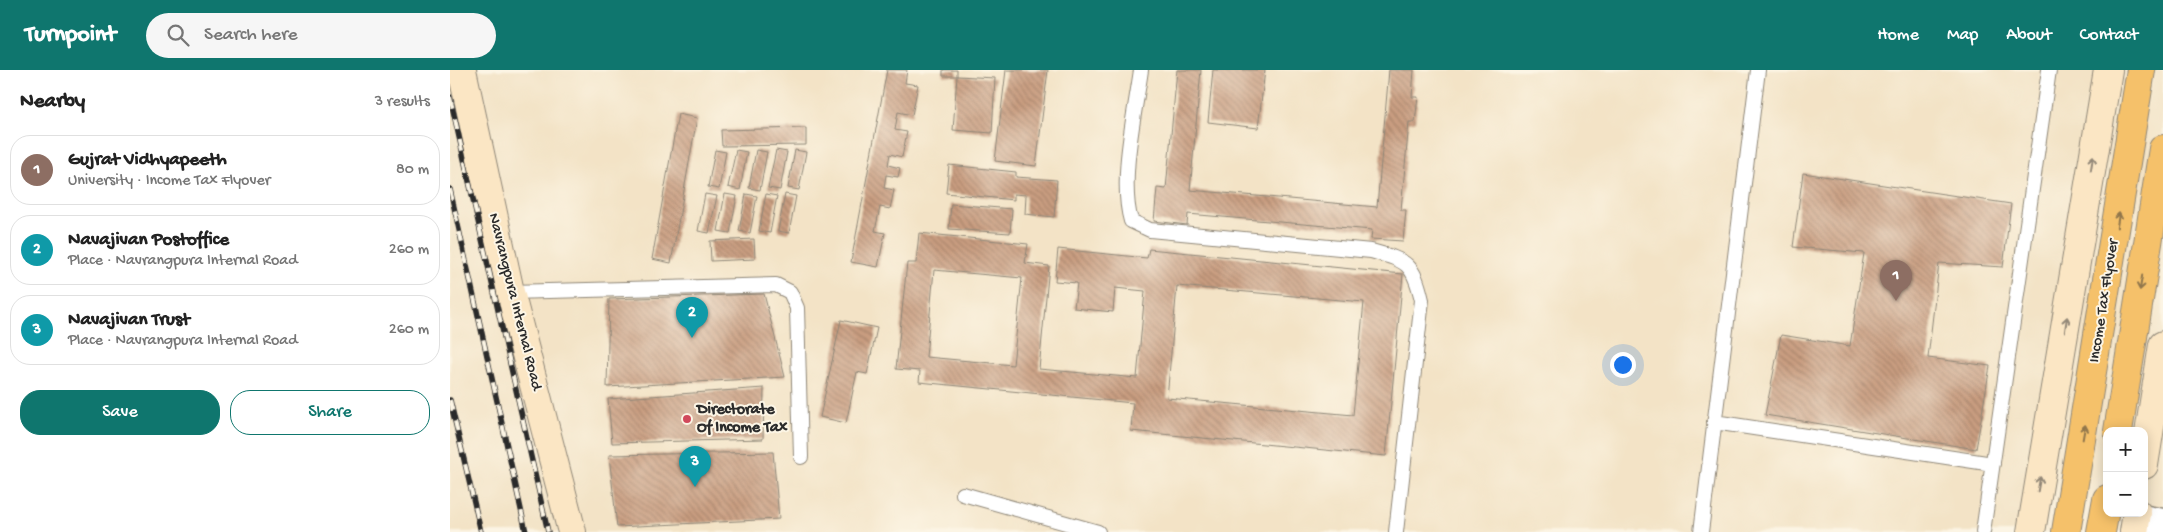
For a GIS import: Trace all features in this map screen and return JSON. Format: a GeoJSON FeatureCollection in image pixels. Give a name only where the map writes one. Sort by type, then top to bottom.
{"type":"FeatureCollection","features":[{"type":"Feature","properties":{"kind":"main road","name":"Navrangpura Internal Road"},"geometry":{"type":"LineString","coordinates":[[462,70],[510,292],[572,532]]}},
{"type":"Feature","properties":{"kind":"main road"},"geometry":{"type":"LineString","coordinates":[[2030,532],[2108,70]]}},
{"type":"Feature","properties":{"kind":"main road","name":"Income Tax Flyover"},"geometry":{"type":"LineString","coordinates":[[2066,532],[2141,70]]}},
{"type":"Feature","properties":{"kind":"main road","name":"Income Tax Flyover"},"geometry":{"type":"LineString","coordinates":[[2119,427],[2163,149]]}},
{"type":"Feature","properties":{"kind":"main road"},"geometry":{"type":"LineString","coordinates":[[2148,440],[2163,345]]}},
{"type":"Feature","properties":{"kind":"main road"},"geometry":{"type":"LineString","coordinates":[[2102,532],[2104,517]]}},
{"type":"Feature","properties":{"kind":"street"},"geometry":{"type":"LineString","coordinates":[[2136,521],[2163,522]]}},
{"type":"Feature","properties":{"kind":"lane"},"geometry":{"type":"LineString","coordinates":[[1140,70],[1126,204],[1131,221],[1150,230],[1371,252],[1401,259],[1416,276],[1422,300],[1396,532]]}},
{"type":"Feature","properties":{"kind":"lane"},"geometry":{"type":"LineString","coordinates":[[1701,532],[1758,70]]}},
{"type":"Feature","properties":{"kind":"lane"},"geometry":{"type":"LineString","coordinates":[[1983,532],[2049,70]]}},
{"type":"Feature","properties":{"kind":"lane"},"geometry":{"type":"LineString","coordinates":[[510,292],[776,285],[790,292],[797,308],[801,457]]}},
{"type":"Feature","properties":{"kind":"lane"},"geometry":{"type":"LineString","coordinates":[[1714,422],[1993,464]]}},
{"type":"Feature","properties":{"kind":"lane"},"geometry":{"type":"LineString","coordinates":[[963,494],[1098,532]]}},
{"type":"Feature","properties":{"kind":"building"},"geometry":{"type":"Polygon","coordinates":[[[887,70],[907,70],[905,83],[918,85],[912,115],[898,112],[895,130],[907,132],[902,157],[890,154],[888,165],[900,168],[898,177],[886,175],[884,188],[894,190],[890,209],[880,207],[875,231],[885,233],[878,267],[851,262],[887,70]]]}},
{"type":"Feature","properties":{"kind":"building"},"geometry":{"type":"Polygon","coordinates":[[[943,70],[957,70],[957,76],[943,76],[943,70]]]}},
{"type":"Feature","properties":{"kind":"building"},"geometry":{"type":"Polygon","coordinates":[[[1006,70],[1048,70],[1036,166],[995,161],[1006,70]]]}},
{"type":"Feature","properties":{"kind":"building"},"geometry":{"type":"Polygon","coordinates":[[[1177,70],[1201,70],[1190,190],[1377,207],[1389,70],[1414,70],[1412,97],[1418,97],[1415,122],[1409,122],[1401,210],[1406,210],[1403,241],[1371,239],[1372,230],[1188,214],[1187,225],[1154,221],[1157,188],[1166,189],[1177,70]]]}},
{"type":"Feature","properties":{"kind":"building"},"geometry":{"type":"Polygon","coordinates":[[[1213,70],[1265,70],[1258,128],[1208,122],[1213,70]]]}},
{"type":"Feature","properties":{"kind":"building"},"geometry":{"type":"Polygon","coordinates":[[[957,76],[995,78],[992,133],[953,130],[957,76]]]}},
{"type":"Feature","properties":{"kind":"building"},"geometry":{"type":"Polygon","coordinates":[[[678,114],[697,118],[671,263],[652,259],[678,114]]]}},
{"type":"Feature","properties":{"kind":"building"},"geometry":{"type":"Polygon","coordinates":[[[806,128],[806,145],[722,146],[721,130],[806,128]]]}},
{"type":"Feature","properties":{"kind":"building"},"geometry":{"type":"Polygon","coordinates":[[[715,150],[726,152],[719,189],[708,187],[715,150]]]}},
{"type":"Feature","properties":{"kind":"building"},"geometry":{"type":"Polygon","coordinates":[[[736,150],[747,152],[740,190],[728,187],[736,150]]]}},
{"type":"Feature","properties":{"kind":"building"},"geometry":{"type":"Polygon","coordinates":[[[756,150],[767,152],[760,190],[749,188],[756,150]]]}},
{"type":"Feature","properties":{"kind":"building"},"geometry":{"type":"Polygon","coordinates":[[[776,150],[787,152],[780,190],[768,188],[776,150]]]}},
{"type":"Feature","properties":{"kind":"building"},"geometry":{"type":"Polygon","coordinates":[[[795,150],[806,152],[799,190],[788,188],[795,150]]]}},
{"type":"Feature","properties":{"kind":"building"},"geometry":{"type":"Polygon","coordinates":[[[949,165],[1016,172],[1016,177],[1057,180],[1054,217],[1025,214],[1026,195],[1014,194],[1014,200],[946,193],[949,165]]]}},
{"type":"Feature","properties":{"kind":"building"},"geometry":{"type":"Polygon","coordinates":[[[1803,173],[2011,204],[2003,267],[1939,263],[1928,358],[1990,366],[1976,449],[1765,415],[1781,335],[1850,346],[1864,253],[1793,247],[1803,173]]]}},
{"type":"Feature","properties":{"kind":"building"},"geometry":{"type":"Polygon","coordinates":[[[705,194],[717,196],[709,233],[698,231],[705,194]]]}},
{"type":"Feature","properties":{"kind":"building"},"geometry":{"type":"Polygon","coordinates":[[[725,194],[737,196],[730,233],[718,231],[725,194]]]}},
{"type":"Feature","properties":{"kind":"building"},"geometry":{"type":"Polygon","coordinates":[[[746,194],[757,196],[750,233],[739,231],[746,194]]]}},
{"type":"Feature","properties":{"kind":"building"},"geometry":{"type":"Polygon","coordinates":[[[766,194],[777,196],[770,233],[759,231],[766,194]]]}},
{"type":"Feature","properties":{"kind":"building"},"geometry":{"type":"Polygon","coordinates":[[[785,194],[796,196],[789,233],[778,231],[785,194]]]}},
{"type":"Feature","properties":{"kind":"building"},"geometry":{"type":"Polygon","coordinates":[[[951,204],[1012,209],[1010,233],[949,229],[951,204]]]}},
{"type":"Feature","properties":{"kind":"building"},"geometry":{"type":"Polygon","coordinates":[[[919,233],[1028,244],[1025,263],[1049,266],[1039,369],[1137,378],[1145,291],[1115,288],[1113,312],[1074,308],[1077,283],[1055,281],[1058,249],[1147,258],[1149,249],[1403,274],[1386,456],[1131,431],[1133,403],[919,382],[920,371],[896,369],[907,263],[916,263],[919,233]],[[934,270],[926,357],[1013,365],[1022,278],[934,270]],[[1177,286],[1167,398],[1353,415],[1364,302],[1177,286]]]}},
{"type":"Feature","properties":{"kind":"building"},"geometry":{"type":"Polygon","coordinates":[[[754,239],[755,259],[711,261],[710,241],[754,239]]]}},
{"type":"Feature","properties":{"kind":"building"},"geometry":{"type":"Polygon","coordinates":[[[764,294],[785,377],[607,387],[609,299],[764,294]]]}},
{"type":"Feature","properties":{"kind":"building"},"geometry":{"type":"Polygon","coordinates":[[[841,320],[877,328],[867,374],[857,372],[846,423],[820,417],[841,320]]]}},
{"type":"Feature","properties":{"kind":"building","name":"Directorate Of Income Tax"},"geometry":{"type":"Polygon","coordinates":[[[764,388],[763,439],[612,443],[608,399],[764,388]]]}},
{"type":"Feature","properties":{"kind":"building"},"geometry":{"type":"Polygon","coordinates":[[[773,452],[779,519],[617,527],[609,455],[773,452]]]}},
{"type":"Feature","properties":{"kind":"railway"},"geometry":{"type":"LineString","coordinates":[[450,97],[548,532]]}},
{"type":"Feature","properties":{"kind":"railway"},"geometry":{"type":"LineString","coordinates":[[450,189],[526,532]]}},
{"type":"Feature","properties":{"kind":"railway"},"geometry":{"type":"LineString","coordinates":[[450,400],[481,532]]}},
{"type":"Feature","properties":{"kind":"place","name":"Gujrat Vidhyapeeth"},"geometry":{"type":"Point","coordinates":[1896,301]}},
{"type":"Feature","properties":{"kind":"place","name":"Navajivan Postoffice"},"geometry":{"type":"Point","coordinates":[692,338]}},
{"type":"Feature","properties":{"kind":"place","name":"Directorate Of Income Tax"},"geometry":{"type":"Point","coordinates":[687,419]}},
{"type":"Feature","properties":{"kind":"place","name":"Navajivan Trust"},"geometry":{"type":"Point","coordinates":[695,487]}}]}
